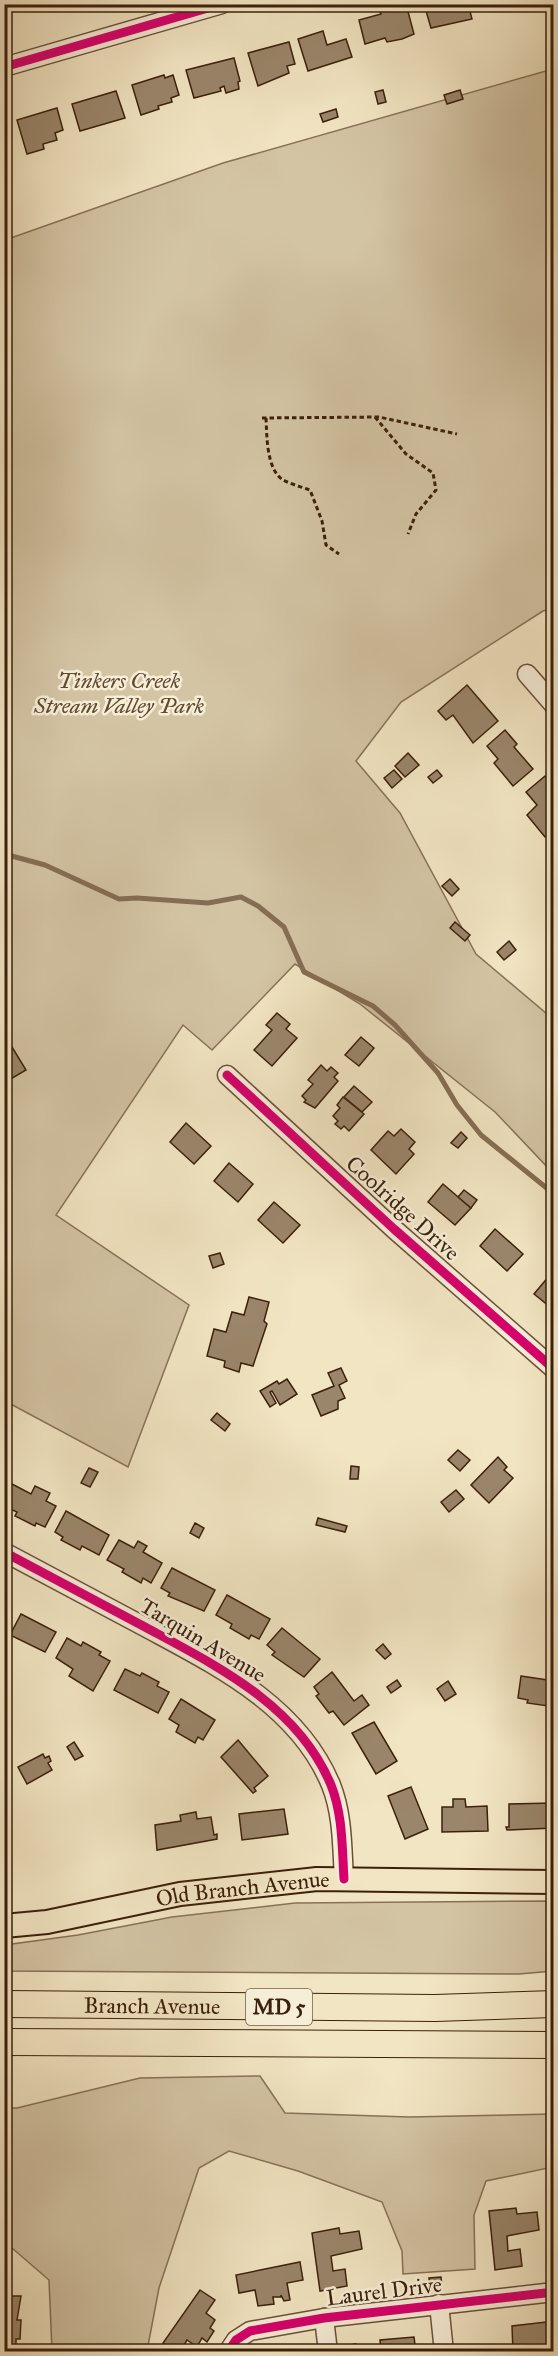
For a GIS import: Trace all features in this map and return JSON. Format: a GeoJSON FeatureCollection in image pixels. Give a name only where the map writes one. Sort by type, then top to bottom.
{"type":"FeatureCollection","features":[{"type":"Feature","properties":{"kind":"highway","name":"Branch Avenue"},"geometry":{"type":"LineString","coordinates":[[4,2004],[359,2008],[554,2004]]}},
{"type":"Feature","properties":{"kind":"highway","name":"Branch Avenue"},"geometry":{"type":"LineString","coordinates":[[4,2042],[554,2045]]}},
{"type":"Feature","properties":{"kind":"main road","name":"Old Branch Avenue"},"geometry":{"type":"LineString","coordinates":[[4,1926],[47,1922],[142,1901],[223,1888],[317,1879],[554,1882]]}},
{"type":"Feature","properties":{"kind":"street"},"geometry":{"type":"LineString","coordinates":[[4,66],[222,4]]}},
{"type":"Feature","properties":{"kind":"street"},"geometry":{"type":"LineString","coordinates":[[527,674],[554,705]]}},
{"type":"Feature","properties":{"kind":"street","name":"Coolridge Drive"},"geometry":{"type":"LineString","coordinates":[[227,1075],[394,1229],[554,1369]]}},
{"type":"Feature","properties":{"kind":"street","name":"Tarquin Avenue"},"geometry":{"type":"LineString","coordinates":[[4,1552],[216,1665],[258,1694],[284,1718],[319,1761],[333,1792],[341,1825],[344,1879]]}},
{"type":"Feature","properties":{"kind":"street","name":"Laurel Drive"},"geometry":{"type":"LineString","coordinates":[[228,2352],[236,2340],[250,2331],[324,2318],[554,2292]]}},
{"type":"Feature","properties":{"kind":"street"},"geometry":{"type":"LineString","coordinates":[[439,2304],[444,2352]]}},
{"type":"Feature","properties":{"kind":"street"},"geometry":{"type":"LineString","coordinates":[[324,2318],[328,2352]]}},
{"type":"Feature","properties":{"kind":"path"},"geometry":{"type":"LineString","coordinates":[[375,417],[406,454],[433,473],[436,490],[416,514],[408,534]]}},
{"type":"Feature","properties":{"kind":"path"},"geometry":{"type":"LineString","coordinates":[[339,554],[326,546],[322,521],[310,490],[281,479],[273,468],[264,418],[375,417],[457,434]]}},
{"type":"Feature","properties":{"kind":"green space","name":"Tinkers Creek Stream Valley Park"},"geometry":{"type":"Polygon","coordinates":[[[553,69],[553,608],[543,611],[401,702],[356,761],[400,813],[476,954],[553,1019],[553,1173],[495,1112],[360,1004],[295,964],[212,1050],[183,1025],[56,1215],[189,1305],[128,1467],[5,1401],[5,240],[223,163],[553,69]]]}},
{"type":"Feature","properties":{"kind":"green space"},"geometry":{"type":"Polygon","coordinates":[[[553,1901],[553,1971],[519,1974],[5,1971],[5,1945],[78,1935],[172,1917],[295,1903],[553,1901]]]}},
{"type":"Feature","properties":{"kind":"green space"},"geometry":{"type":"Polygon","coordinates":[[[260,2076],[285,2113],[409,2117],[553,2114],[553,2167],[486,2181],[474,2215],[475,2269],[403,2274],[402,2251],[382,2202],[298,2171],[229,2151],[199,2168],[159,2288],[147,2351],[52,2351],[49,2280],[5,2242],[5,2108],[17,2108],[140,2078],[260,2076]]]}},
{"type":"Feature","properties":{"kind":"building"},"geometry":{"type":"Polygon","coordinates":[[[395,4],[406,4],[414,34],[402,39],[387,42],[385,38],[365,44],[359,20],[381,14],[380,11],[395,7],[395,4]]]}},
{"type":"Feature","properties":{"kind":"building"},"geometry":{"type":"Polygon","coordinates":[[[424,4],[468,4],[472,19],[431,28],[424,4]]]}},
{"type":"Feature","properties":{"kind":"building"},"geometry":{"type":"Polygon","coordinates":[[[323,31],[327,45],[346,39],[352,57],[308,71],[298,39],[323,31]]]}},
{"type":"Feature","properties":{"kind":"building"},"geometry":{"type":"Polygon","coordinates":[[[289,42],[295,64],[287,66],[289,73],[258,86],[248,53],[289,42]]]}},
{"type":"Feature","properties":{"kind":"building"},"geometry":{"type":"Polygon","coordinates":[[[234,58],[240,81],[238,82],[239,89],[226,93],[224,86],[220,88],[221,91],[194,98],[186,70],[234,58]]]}},
{"type":"Feature","properties":{"kind":"building"},"geometry":{"type":"Polygon","coordinates":[[[164,75],[165,78],[173,75],[179,95],[171,98],[172,102],[158,106],[159,109],[141,115],[132,85],[164,75]]]}},
{"type":"Feature","properties":{"kind":"building"},"geometry":{"type":"Polygon","coordinates":[[[383,90],[386,102],[378,104],[375,92],[383,90]]]}},
{"type":"Feature","properties":{"kind":"building"},"geometry":{"type":"Polygon","coordinates":[[[460,90],[463,99],[447,104],[444,95],[460,90]]]}},
{"type":"Feature","properties":{"kind":"building"},"geometry":{"type":"Polygon","coordinates":[[[116,91],[125,118],[80,131],[72,104],[116,91]]]}},
{"type":"Feature","properties":{"kind":"building"},"geometry":{"type":"Polygon","coordinates":[[[57,108],[63,130],[55,133],[57,140],[43,144],[44,149],[27,154],[17,120],[57,108]]]}},
{"type":"Feature","properties":{"kind":"building"},"geometry":{"type":"Polygon","coordinates":[[[336,109],[338,117],[323,122],[320,114],[336,109]]]}},
{"type":"Feature","properties":{"kind":"building"},"geometry":{"type":"Polygon","coordinates":[[[467,685],[498,721],[473,743],[453,715],[446,720],[438,711],[467,685]]]}},
{"type":"Feature","properties":{"kind":"building"},"geometry":{"type":"Polygon","coordinates":[[[505,730],[517,744],[514,747],[533,769],[513,786],[494,763],[498,759],[487,746],[505,730]]]}},
{"type":"Feature","properties":{"kind":"building"},"geometry":{"type":"Polygon","coordinates":[[[408,753],[419,765],[405,777],[395,766],[408,753]]]}},
{"type":"Feature","properties":{"kind":"building"},"geometry":{"type":"Polygon","coordinates":[[[394,770],[402,779],[392,788],[384,778],[394,770]]]}},
{"type":"Feature","properties":{"kind":"building"},"geometry":{"type":"Polygon","coordinates":[[[437,770],[442,776],[433,783],[428,777],[437,770]]]}},
{"type":"Feature","properties":{"kind":"building"},"geometry":{"type":"Polygon","coordinates":[[[545,776],[554,787],[554,830],[545,837],[527,815],[537,805],[526,792],[545,776]]]}},
{"type":"Feature","properties":{"kind":"building"},"geometry":{"type":"Polygon","coordinates":[[[450,879],[459,889],[452,896],[442,886],[450,879]]]}},
{"type":"Feature","properties":{"kind":"building"},"geometry":{"type":"Polygon","coordinates":[[[455,922],[470,935],[465,941],[450,928],[455,922]]]}},
{"type":"Feature","properties":{"kind":"building"},"geometry":{"type":"Polygon","coordinates":[[[509,941],[516,950],[504,960],[497,952],[509,941]]]}},
{"type":"Feature","properties":{"kind":"building"},"geometry":{"type":"Polygon","coordinates":[[[277,1013],[290,1024],[286,1029],[297,1038],[272,1066],[254,1050],[272,1030],[266,1025],[277,1013]]]}},
{"type":"Feature","properties":{"kind":"building"},"geometry":{"type":"Polygon","coordinates":[[[4,1034],[26,1070],[4,1083],[4,1034]]]}},
{"type":"Feature","properties":{"kind":"building"},"geometry":{"type":"Polygon","coordinates":[[[361,1037],[374,1048],[359,1066],[345,1055],[361,1037]]]}},
{"type":"Feature","properties":{"kind":"building"},"geometry":{"type":"Polygon","coordinates":[[[321,1065],[327,1071],[331,1067],[338,1073],[334,1077],[338,1081],[315,1108],[304,1102],[306,1100],[302,1096],[313,1084],[308,1080],[321,1065]]]}},
{"type":"Feature","properties":{"kind":"building"},"geometry":{"type":"Polygon","coordinates":[[[354,1086],[372,1102],[362,1112],[344,1097],[354,1086]]]}},
{"type":"Feature","properties":{"kind":"building"},"geometry":{"type":"Polygon","coordinates":[[[343,1097],[364,1114],[349,1131],[344,1126],[341,1129],[335,1124],[338,1121],[333,1116],[340,1108],[337,1105],[343,1097]]]}},
{"type":"Feature","properties":{"kind":"building"},"geometry":{"type":"Polygon","coordinates":[[[186,1123],[211,1146],[194,1164],[170,1142],[186,1123]]]}},
{"type":"Feature","properties":{"kind":"building"},"geometry":{"type":"Polygon","coordinates":[[[401,1129],[415,1142],[409,1149],[414,1154],[396,1174],[371,1150],[388,1131],[394,1136],[401,1129]]]}},
{"type":"Feature","properties":{"kind":"building"},"geometry":{"type":"Polygon","coordinates":[[[461,1132],[467,1138],[458,1148],[451,1143],[461,1132]]]}},
{"type":"Feature","properties":{"kind":"building"},"geometry":{"type":"Polygon","coordinates":[[[229,1163],[253,1184],[238,1202],[214,1181],[229,1163]]]}},
{"type":"Feature","properties":{"kind":"building"},"geometry":{"type":"Polygon","coordinates":[[[443,1184],[471,1208],[455,1225],[428,1202],[443,1184]]]}},
{"type":"Feature","properties":{"kind":"building"},"geometry":{"type":"Polygon","coordinates":[[[464,1190],[477,1200],[471,1208],[458,1197],[464,1190]]]}},
{"type":"Feature","properties":{"kind":"building"},"geometry":{"type":"Polygon","coordinates":[[[274,1202],[300,1225],[283,1243],[258,1220],[274,1202]]]}},
{"type":"Feature","properties":{"kind":"building"},"geometry":{"type":"Polygon","coordinates":[[[495,1229],[523,1254],[507,1271],[480,1246],[495,1229]]]}},
{"type":"Feature","properties":{"kind":"building"},"geometry":{"type":"Polygon","coordinates":[[[220,1253],[224,1264],[213,1268],[209,1256],[220,1253]]]}},
{"type":"Feature","properties":{"kind":"building"},"geometry":{"type":"Polygon","coordinates":[[[549,1276],[554,1280],[552,1312],[548,1310],[550,1307],[534,1294],[549,1276]]]}},
{"type":"Feature","properties":{"kind":"building"},"geometry":{"type":"Polygon","coordinates":[[[249,1297],[269,1302],[264,1321],[267,1324],[253,1366],[241,1363],[239,1372],[224,1367],[225,1361],[207,1356],[214,1329],[226,1332],[232,1312],[244,1315],[249,1297]]]}},
{"type":"Feature","properties":{"kind":"building"},"geometry":{"type":"Polygon","coordinates":[[[341,1368],[347,1381],[339,1385],[345,1398],[338,1401],[338,1409],[321,1416],[312,1395],[334,1386],[328,1373],[341,1368]]]}},
{"type":"Feature","properties":{"kind":"building"},"geometry":{"type":"Polygon","coordinates":[[[287,1379],[297,1394],[280,1405],[272,1391],[270,1392],[276,1403],[270,1407],[260,1391],[277,1381],[279,1384],[287,1379]]]}},
{"type":"Feature","properties":{"kind":"building"},"geometry":{"type":"Polygon","coordinates":[[[217,1413],[230,1424],[225,1431],[211,1420],[217,1413]]]}},
{"type":"Feature","properties":{"kind":"building"},"geometry":{"type":"Polygon","coordinates":[[[458,1450],[470,1460],[460,1471],[448,1460],[458,1450]]]}},
{"type":"Feature","properties":{"kind":"building"},"geometry":{"type":"Polygon","coordinates":[[[498,1457],[507,1467],[504,1470],[513,1478],[489,1503],[471,1485],[498,1457]]]}},
{"type":"Feature","properties":{"kind":"building"},"geometry":{"type":"Polygon","coordinates":[[[351,1466],[359,1467],[358,1479],[350,1479],[351,1466]]]}},
{"type":"Feature","properties":{"kind":"building"},"geometry":{"type":"Polygon","coordinates":[[[89,1468],[98,1472],[90,1487],[81,1483],[89,1468]]]}},
{"type":"Feature","properties":{"kind":"building"},"geometry":{"type":"Polygon","coordinates":[[[12,1484],[31,1494],[35,1486],[50,1493],[46,1501],[56,1506],[45,1527],[36,1523],[35,1526],[15,1516],[17,1512],[4,1506],[4,1499],[12,1484]]]}},
{"type":"Feature","properties":{"kind":"building"},"geometry":{"type":"Polygon","coordinates":[[[456,1490],[464,1499],[449,1512],[441,1502],[456,1490]]]}},
{"type":"Feature","properties":{"kind":"building"},"geometry":{"type":"Polygon","coordinates":[[[66,1511],[109,1535],[99,1555],[82,1546],[80,1550],[61,1540],[63,1537],[55,1532],[66,1511]]]}},
{"type":"Feature","properties":{"kind":"building"},"geometry":{"type":"Polygon","coordinates":[[[318,1518],[347,1526],[345,1532],[316,1525],[318,1518]]]}},
{"type":"Feature","properties":{"kind":"building"},"geometry":{"type":"Polygon","coordinates":[[[195,1523],[204,1528],[199,1538],[190,1533],[195,1523]]]}},
{"type":"Feature","properties":{"kind":"building"},"geometry":{"type":"Polygon","coordinates":[[[119,1540],[134,1548],[138,1541],[147,1546],[143,1552],[162,1563],[151,1583],[143,1578],[141,1583],[122,1572],[124,1569],[107,1560],[119,1540]]]}},
{"type":"Feature","properties":{"kind":"building"},"geometry":{"type":"Polygon","coordinates":[[[172,1568],[215,1590],[204,1611],[168,1596],[170,1593],[161,1588],[172,1568]]]}},
{"type":"Feature","properties":{"kind":"building"},"geometry":{"type":"Polygon","coordinates":[[[227,1595],[270,1619],[259,1639],[251,1635],[249,1639],[230,1628],[232,1624],[216,1615],[227,1595]]]}},
{"type":"Feature","properties":{"kind":"building"},"geometry":{"type":"Polygon","coordinates":[[[21,1614],[56,1632],[45,1652],[10,1635],[21,1614]]]}},
{"type":"Feature","properties":{"kind":"building"},"geometry":{"type":"Polygon","coordinates":[[[282,1628],[320,1659],[304,1677],[272,1655],[275,1652],[267,1645],[282,1628]]]}},
{"type":"Feature","properties":{"kind":"building"},"geometry":{"type":"Polygon","coordinates":[[[67,1638],[81,1646],[83,1642],[101,1652],[99,1655],[110,1661],[93,1691],[69,1676],[73,1669],[56,1658],[67,1638]]]}},
{"type":"Feature","properties":{"kind":"building"},"geometry":{"type":"Polygon","coordinates":[[[383,1644],[391,1654],[385,1659],[376,1650],[383,1644]]]}},
{"type":"Feature","properties":{"kind":"building"},"geometry":{"type":"Polygon","coordinates":[[[125,1669],[140,1676],[142,1673],[159,1682],[157,1686],[169,1692],[158,1713],[114,1690],[125,1669]]]}},
{"type":"Feature","properties":{"kind":"building"},"geometry":{"type":"Polygon","coordinates":[[[332,1672],[354,1701],[362,1695],[369,1705],[344,1725],[333,1711],[329,1713],[316,1696],[319,1694],[314,1687],[332,1672]]]}},
{"type":"Feature","properties":{"kind":"building"},"geometry":{"type":"Polygon","coordinates":[[[521,1676],[554,1681],[554,1703],[548,1703],[548,1706],[527,1703],[528,1700],[518,1698],[521,1676]]]}},
{"type":"Feature","properties":{"kind":"building"},"geometry":{"type":"Polygon","coordinates":[[[397,1680],[401,1686],[391,1693],[387,1687],[397,1680]]]}},
{"type":"Feature","properties":{"kind":"building"},"geometry":{"type":"Polygon","coordinates":[[[448,1681],[456,1694],[445,1701],[437,1689],[448,1681]]]}},
{"type":"Feature","properties":{"kind":"building"},"geometry":{"type":"Polygon","coordinates":[[[181,1699],[215,1720],[203,1740],[198,1737],[195,1743],[176,1732],[179,1725],[169,1719],[181,1699]]]}},
{"type":"Feature","properties":{"kind":"building"},"geometry":{"type":"Polygon","coordinates":[[[374,1722],[397,1761],[376,1774],[352,1733],[374,1722]]]}},
{"type":"Feature","properties":{"kind":"building"},"geometry":{"type":"Polygon","coordinates":[[[238,1740],[268,1776],[254,1788],[256,1791],[253,1793],[221,1757],[238,1740]]]}},
{"type":"Feature","properties":{"kind":"building"},"geometry":{"type":"Polygon","coordinates":[[[74,1742],[83,1756],[75,1760],[67,1747],[74,1742]]]}},
{"type":"Feature","properties":{"kind":"building"},"geometry":{"type":"Polygon","coordinates":[[[43,1754],[45,1758],[49,1756],[51,1761],[48,1763],[52,1770],[27,1784],[18,1767],[43,1754]]]}},
{"type":"Feature","properties":{"kind":"building"},"geometry":{"type":"Polygon","coordinates":[[[411,1787],[428,1829],[405,1839],[388,1796],[411,1787]]]}},
{"type":"Feature","properties":{"kind":"building"},"geometry":{"type":"Polygon","coordinates":[[[453,1799],[465,1799],[466,1807],[487,1806],[488,1831],[442,1832],[442,1807],[453,1807],[453,1799]]]}},
{"type":"Feature","properties":{"kind":"building"},"geometry":{"type":"Polygon","coordinates":[[[553,1803],[554,1828],[507,1830],[509,1804],[553,1803]]]}},
{"type":"Feature","properties":{"kind":"building"},"geometry":{"type":"Polygon","coordinates":[[[284,1809],[288,1834],[242,1840],[239,1814],[284,1809]]]}},
{"type":"Feature","properties":{"kind":"building"},"geometry":{"type":"Polygon","coordinates":[[[196,1812],[197,1819],[211,1817],[214,1835],[217,1834],[217,1839],[157,1850],[155,1825],[181,1821],[180,1815],[196,1812]]]}},
{"type":"Feature","properties":{"kind":"building"},"geometry":{"type":"Polygon","coordinates":[[[516,2208],[517,2214],[537,2212],[539,2230],[507,2236],[508,2251],[520,2249],[522,2266],[495,2270],[489,2211],[516,2208]]]}},
{"type":"Feature","properties":{"kind":"building"},"geometry":{"type":"Polygon","coordinates":[[[339,2228],[340,2234],[359,2231],[362,2249],[331,2256],[333,2271],[345,2269],[347,2286],[320,2291],[312,2233],[339,2228]]]}},
{"type":"Feature","properties":{"kind":"building"},"geometry":{"type":"Polygon","coordinates":[[[4,2260],[10,2260],[10,2271],[6,2271],[6,2286],[10,2285],[9,2296],[4,2296],[4,2260]]]}},
{"type":"Feature","properties":{"kind":"building"},"geometry":{"type":"Polygon","coordinates":[[[300,2262],[303,2280],[287,2283],[290,2300],[284,2301],[281,2295],[281,2297],[273,2297],[274,2304],[258,2306],[255,2290],[239,2293],[236,2275],[300,2262]]]}},
{"type":"Feature","properties":{"kind":"building"},"geometry":{"type":"Polygon","coordinates":[[[441,2277],[442,2286],[430,2288],[429,2278],[441,2277]]]}},
{"type":"Feature","properties":{"kind":"building"},"geometry":{"type":"Polygon","coordinates":[[[200,2290],[215,2300],[206,2313],[215,2320],[210,2328],[214,2331],[207,2342],[202,2338],[197,2347],[187,2340],[180,2352],[175,2352],[163,2343],[200,2290]]]}},
{"type":"Feature","properties":{"kind":"building"},"geometry":{"type":"Polygon","coordinates":[[[4,2296],[21,2296],[17,2320],[21,2320],[20,2339],[16,2339],[16,2352],[4,2352],[4,2296]]]}},
{"type":"Feature","properties":{"kind":"building"},"geometry":{"type":"Polygon","coordinates":[[[546,2322],[549,2352],[513,2352],[512,2326],[546,2322]]]}},
{"type":"Feature","properties":{"kind":"building"},"geometry":{"type":"Polygon","coordinates":[[[414,2337],[416,2352],[381,2352],[380,2340],[414,2337]]]}},
{"type":"Feature","properties":{"kind":"building"},"geometry":{"type":"Polygon","coordinates":[[[356,2344],[357,2352],[339,2352],[339,2347],[356,2344]]]}},
{"type":"Feature","properties":{"kind":"waterway"},"geometry":{"type":"LineString","coordinates":[[4,856],[8,855],[45,865],[119,899],[137,898],[208,903],[241,897],[258,906],[284,927],[304,972],[373,1006],[395,1025],[438,1073],[457,1105],[481,1135],[554,1194]]}},
{"type":"Feature","properties":{"kind":"cycle path"},"geometry":{"type":"LineString","coordinates":[[4,67],[222,4]]}},
{"type":"Feature","properties":{"kind":"cycle path"},"geometry":{"type":"LineString","coordinates":[[227,1075],[394,1229],[554,1369]]}},
{"type":"Feature","properties":{"kind":"cycle path"},"geometry":{"type":"LineString","coordinates":[[4,1552],[200,1657],[227,1673],[277,1710],[298,1732],[316,1757],[331,1785],[340,1820],[344,1879]]}},
{"type":"Feature","properties":{"kind":"cycle path"},"geometry":{"type":"LineString","coordinates":[[228,2352],[236,2340],[250,2331],[324,2318],[554,2292]]}}]}
